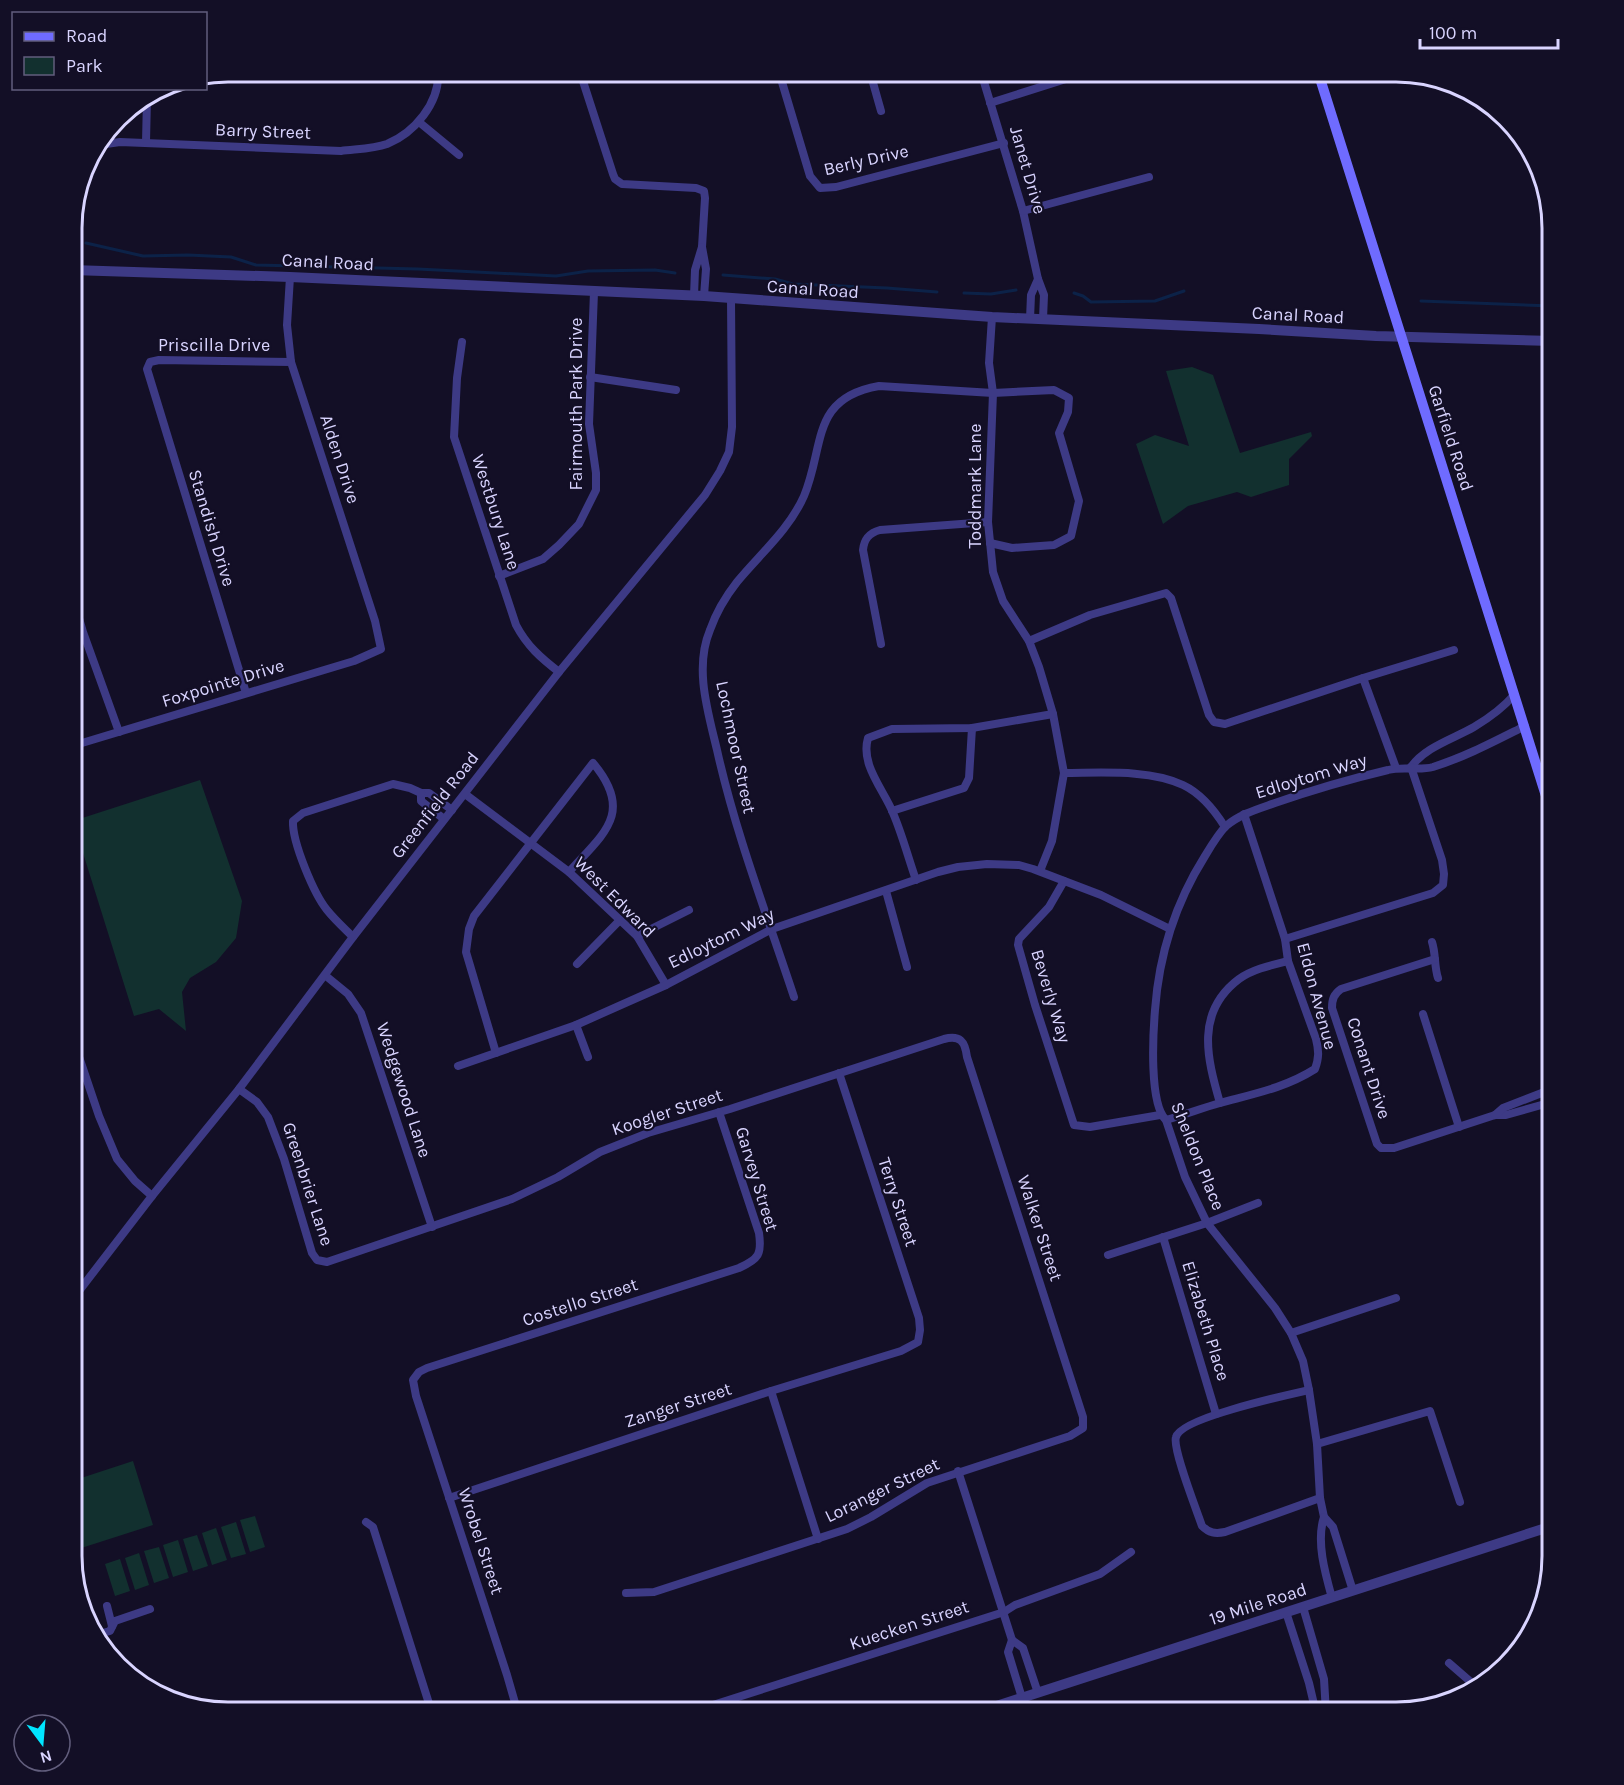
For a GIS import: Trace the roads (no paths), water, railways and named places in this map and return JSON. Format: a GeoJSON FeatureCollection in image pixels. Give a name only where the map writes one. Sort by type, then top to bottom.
{"type":"FeatureCollection","features":[{"type":"Feature","properties":{"kind":"main road","name":"Garfield Road"},"geometry":{"type":"LineString","coordinates":[[1321,83],[1542,782]]}},
{"type":"Feature","properties":{"kind":"street"},"geometry":{"type":"LineString","coordinates":[[437,82],[429,108],[419,122],[459,155]]}},
{"type":"Feature","properties":{"kind":"street"},"geometry":{"type":"LineString","coordinates":[[583,82],[613,174],[618,182],[704,190],[702,247],[695,270],[699,296]]}},
{"type":"Feature","properties":{"kind":"street","name":"Berly Drive"},"geometry":{"type":"LineString","coordinates":[[782,82],[810,176],[820,188],[836,187],[1004,143]]}},
{"type":"Feature","properties":{"kind":"street"},"geometry":{"type":"LineString","coordinates":[[873,83],[881,111]]}},
{"type":"Feature","properties":{"kind":"street","name":"Janet Drive"},"geometry":{"type":"LineString","coordinates":[[984,83],[1023,211],[1044,296],[1043,319]]}},
{"type":"Feature","properties":{"kind":"street"},"geometry":{"type":"LineString","coordinates":[[990,103],[1054,83]]}},
{"type":"Feature","properties":{"kind":"street"},"geometry":{"type":"LineString","coordinates":[[146,142],[147,107]]}},
{"type":"Feature","properties":{"kind":"street","name":"Barry Street"},"geometry":{"type":"LineString","coordinates":[[111,143],[146,142],[341,151],[387,143],[419,122]]}},
{"type":"Feature","properties":{"kind":"street"},"geometry":{"type":"LineString","coordinates":[[1023,211],[1149,177]]}},
{"type":"Feature","properties":{"kind":"street"},"geometry":{"type":"LineString","coordinates":[[699,296],[706,269],[702,247]]}},
{"type":"Feature","properties":{"kind":"street","name":"Canal Road"},"geometry":{"type":"LineString","coordinates":[[83,270],[290,277],[699,296],[992,317],[1400,337],[1542,341]]}},
{"type":"Feature","properties":{"kind":"street","name":"Alden Drive"},"geometry":{"type":"LineString","coordinates":[[290,277],[287,325],[291,362],[375,621],[381,649]]}},
{"type":"Feature","properties":{"kind":"street","name":"Janet Drive"},"geometry":{"type":"LineString","coordinates":[[1030,319],[1031,295],[1038,279]]}},
{"type":"Feature","properties":{"kind":"street","name":"Fairmouth Park Drive"},"geometry":{"type":"LineString","coordinates":[[499,576],[543,559],[579,524],[596,490],[589,424],[594,292]]}},
{"type":"Feature","properties":{"kind":"street","name":"Greenfield Road"},"geometry":{"type":"LineString","coordinates":[[82,1287],[239,1089],[326,976],[353,937],[559,672],[705,495],[729,452],[732,427],[732,300]]}},
{"type":"Feature","properties":{"kind":"street","name":"Toddmark Lane"},"geometry":{"type":"LineString","coordinates":[[992,317],[989,363],[993,393],[988,522],[993,572],[1003,601],[1029,641],[1053,714]]}},
{"type":"Feature","properties":{"kind":"street","name":"Westbury Lane"},"geometry":{"type":"LineString","coordinates":[[462,342],[457,378],[454,437],[516,625],[533,651],[559,672]]}},
{"type":"Feature","properties":{"kind":"street","name":"Priscilla Drive"},"geometry":{"type":"LineString","coordinates":[[147,374],[150,362],[159,360],[291,362]]}},
{"type":"Feature","properties":{"kind":"street","name":"Standish Drive"},"geometry":{"type":"LineString","coordinates":[[147,374],[246,693]]}},
{"type":"Feature","properties":{"kind":"street"},"geometry":{"type":"LineString","coordinates":[[591,377],[676,390]]}},
{"type":"Feature","properties":{"kind":"street","name":"Lochmoor Street"},"geometry":{"type":"LineString","coordinates":[[795,998],[729,802],[708,713],[703,678],[704,655],[709,632],[720,608],[736,584],[786,526],[803,498],[824,423],[845,397],[860,390],[879,386],[993,393],[1054,390],[1069,398],[1068,412],[1059,433],[1079,501],[1071,536],[1054,545],[1012,548],[990,543]]}},
{"type":"Feature","properties":{"kind":"street"},"geometry":{"type":"LineString","coordinates":[[880,644],[863,550],[869,534],[880,530],[988,522]]}},
{"type":"Feature","properties":{"kind":"street"},"geometry":{"type":"LineString","coordinates":[[1029,641],[1090,615],[1166,592],[1209,715],[1214,722],[1226,724],[1454,650]]}},
{"type":"Feature","properties":{"kind":"street"},"geometry":{"type":"LineString","coordinates":[[83,631],[119,732]]}},
{"type":"Feature","properties":{"kind":"street","name":"Foxpointe Drive"},"geometry":{"type":"LineString","coordinates":[[83,743],[354,661],[381,649]]}},
{"type":"Feature","properties":{"kind":"street"},"geometry":{"type":"LineString","coordinates":[[1363,678],[1396,768]]}},
{"type":"Feature","properties":{"kind":"street"},"geometry":{"type":"LineString","coordinates":[[1285,939],[1433,893],[1443,885],[1442,860],[1411,767],[1418,758],[1503,708],[1514,695]]}},
{"type":"Feature","properties":{"kind":"street"},"geometry":{"type":"LineString","coordinates":[[916,880],[892,811],[868,762],[866,750],[868,738],[892,729],[972,728],[1053,714],[1064,774],[1052,841],[1040,871]]}},
{"type":"Feature","properties":{"kind":"street","name":"Edloytom Way"},"geometry":{"type":"LineString","coordinates":[[1226,827],[1244,814],[1322,786],[1396,768],[1431,768],[1525,726]]}},
{"type":"Feature","properties":{"kind":"street"},"geometry":{"type":"LineString","coordinates":[[892,811],[964,788],[969,778],[972,728]]}},
{"type":"Feature","properties":{"kind":"street"},"geometry":{"type":"LineString","coordinates":[[496,1053],[466,952],[466,942],[474,915],[593,763],[603,774],[609,788],[613,816],[607,829],[569,872]]}},
{"type":"Feature","properties":{"kind":"street"},"geometry":{"type":"LineString","coordinates":[[1064,774],[1136,775],[1162,778],[1184,785],[1209,805],[1226,827]]}},
{"type":"Feature","properties":{"kind":"street"},"geometry":{"type":"LineString","coordinates":[[353,937],[326,909],[317,894],[295,839],[293,821],[303,813],[393,784],[421,793],[429,793],[452,810]]}},
{"type":"Feature","properties":{"kind":"street"},"geometry":{"type":"LineString","coordinates":[[421,793],[422,801],[444,819]]}},
{"type":"Feature","properties":{"kind":"street","name":"West Edward"},"geometry":{"type":"LineString","coordinates":[[465,794],[569,872],[637,936],[666,984]]}},
{"type":"Feature","properties":{"kind":"street","name":"Eldon Avenue"},"geometry":{"type":"LineString","coordinates":[[1163,1117],[1271,1091],[1290,1084],[1315,1069],[1319,1051],[1316,1040],[1288,961],[1285,939],[1244,814]]}},
{"type":"Feature","properties":{"kind":"street","name":"Sheldon Place"},"geometry":{"type":"LineString","coordinates":[[1226,827],[1197,870],[1170,929],[1155,1006],[1154,1080],[1163,1117],[1185,1177],[1206,1224],[1275,1308],[1291,1333],[1303,1361],[1317,1444],[1320,1498],[1324,1517],[1333,1527],[1353,1591]]}},
{"type":"Feature","properties":{"kind":"street","name":"Edloytom Way"},"geometry":{"type":"LineString","coordinates":[[458,1066],[576,1025],[666,984],[772,929],[938,872],[971,865],[1019,865],[1064,881]]}},
{"type":"Feature","properties":{"kind":"street"},"geometry":{"type":"LineString","coordinates":[[1064,881],[1101,895],[1170,929]]}},
{"type":"Feature","properties":{"kind":"street","name":"Beverly Way"},"geometry":{"type":"LineString","coordinates":[[1064,881],[1049,907],[1019,939],[1018,945],[1074,1125],[1090,1126],[1163,1117]]}},
{"type":"Feature","properties":{"kind":"street"},"geometry":{"type":"LineString","coordinates":[[886,891],[907,967]]}},
{"type":"Feature","properties":{"kind":"street"},"geometry":{"type":"LineString","coordinates":[[637,936],[689,910]]}},
{"type":"Feature","properties":{"kind":"street"},"geometry":{"type":"LineString","coordinates":[[577,964],[619,921]]}},
{"type":"Feature","properties":{"kind":"street"},"geometry":{"type":"LineString","coordinates":[[1432,942],[1438,978]]}},
{"type":"Feature","properties":{"kind":"street","name":"Conant Drive"},"geometry":{"type":"LineString","coordinates":[[1435,959],[1341,989],[1334,996],[1332,1008],[1374,1140],[1382,1148],[1394,1148],[1459,1127]]}},
{"type":"Feature","properties":{"kind":"street"},"geometry":{"type":"LineString","coordinates":[[1220,1103],[1209,1067],[1207,1043],[1213,1010],[1223,995],[1240,979],[1261,969],[1288,961]]}},
{"type":"Feature","properties":{"kind":"street","name":"Wedgewood Lane"},"geometry":{"type":"LineString","coordinates":[[326,976],[348,994],[361,1013],[432,1227]]}},
{"type":"Feature","properties":{"kind":"street"},"geometry":{"type":"LineString","coordinates":[[1423,1014],[1459,1127],[1495,1115],[1506,1115],[1542,1105]]}},
{"type":"Feature","properties":{"kind":"street"},"geometry":{"type":"LineString","coordinates":[[576,1025],[588,1057]]}},
{"type":"Feature","properties":{"kind":"street","name":"Koogler Street"},"geometry":{"type":"LineString","coordinates":[[322,1262],[335,1261],[492,1207],[537,1188],[600,1152],[648,1133],[944,1039],[957,1037],[962,1039]]}},
{"type":"Feature","properties":{"kind":"street","name":"Walker Street"},"geometry":{"type":"LineString","coordinates":[[962,1039],[1083,1417],[1083,1428]]}},
{"type":"Feature","properties":{"kind":"street"},"geometry":{"type":"LineString","coordinates":[[82,1067],[117,1159],[135,1181],[152,1196]]}},
{"type":"Feature","properties":{"kind":"street","name":"Terry Street"},"geometry":{"type":"LineString","coordinates":[[839,1073],[919,1318],[918,1342]]}},
{"type":"Feature","properties":{"kind":"street","name":"Greenbrier Lane"},"geometry":{"type":"LineString","coordinates":[[239,1089],[257,1102],[268,1117],[284,1159],[312,1253],[322,1262]]}},
{"type":"Feature","properties":{"kind":"street"},"geometry":{"type":"LineString","coordinates":[[1495,1115],[1503,1108],[1542,1093]]}},
{"type":"Feature","properties":{"kind":"street","name":"Garvey Street"},"geometry":{"type":"LineString","coordinates":[[719,1112],[759,1233],[758,1257]]}},
{"type":"Feature","properties":{"kind":"street"},"geometry":{"type":"LineString","coordinates":[[1108,1254],[1206,1224],[1258,1203]]}},
{"type":"Feature","properties":{"kind":"street","name":"Elizabeth Place"},"geometry":{"type":"LineString","coordinates":[[1163,1237],[1216,1414]]}},
{"type":"Feature","properties":{"kind":"street","name":"Costello Street"},"geometry":{"type":"LineString","coordinates":[[413,1380],[419,1372],[427,1368],[739,1268],[758,1257]]}},
{"type":"Feature","properties":{"kind":"street"},"geometry":{"type":"LineString","coordinates":[[1291,1333],[1396,1298]]}},
{"type":"Feature","properties":{"kind":"street","name":"Zanger Street"},"geometry":{"type":"LineString","coordinates":[[449,1498],[771,1391],[901,1352],[918,1342]]}},
{"type":"Feature","properties":{"kind":"street","name":"Wrobel Street"},"geometry":{"type":"LineString","coordinates":[[413,1380],[416,1396],[515,1702]]}},
{"type":"Feature","properties":{"kind":"street"},"geometry":{"type":"LineString","coordinates":[[1309,1389],[1216,1414],[1187,1426],[1179,1432],[1175,1439],[1177,1452],[1202,1526],[1208,1531],[1217,1534],[1225,1532],[1320,1498]]}},
{"type":"Feature","properties":{"kind":"street"},"geometry":{"type":"LineString","coordinates":[[771,1391],[818,1539]]}},
{"type":"Feature","properties":{"kind":"street"},"geometry":{"type":"LineString","coordinates":[[1317,1444],[1430,1411],[1460,1502]]}},
{"type":"Feature","properties":{"kind":"street","name":"Loranger Street"},"geometry":{"type":"LineString","coordinates":[[626,1593],[654,1592],[818,1539],[859,1524],[927,1483],[1070,1436],[1083,1428]]}},
{"type":"Feature","properties":{"kind":"street"},"geometry":{"type":"LineString","coordinates":[[958,1471],[1012,1640],[1008,1652],[1022,1698]]}},
{"type":"Feature","properties":{"kind":"street","name":"Sheldon Place"},"geometry":{"type":"LineString","coordinates":[[1324,1517],[1320,1528],[1325,1575],[1332,1598]]}},
{"type":"Feature","properties":{"kind":"street"},"geometry":{"type":"LineString","coordinates":[[366,1522],[373,1527],[429,1702]]}},
{"type":"Feature","properties":{"kind":"street","name":"19 Mile Road"},"geometry":{"type":"LineString","coordinates":[[1009,1702],[1542,1530]]}},
{"type":"Feature","properties":{"kind":"street","name":"Kuecken Street"},"geometry":{"type":"LineString","coordinates":[[722,1702],[1004,1612],[1015,1605],[1100,1574],[1131,1552]]}},
{"type":"Feature","properties":{"kind":"street"},"geometry":{"type":"LineString","coordinates":[[107,1606],[112,1626]]}},
{"type":"Feature","properties":{"kind":"street"},"geometry":{"type":"LineString","coordinates":[[1303,1607],[1324,1679],[1325,1702]]}},
{"type":"Feature","properties":{"kind":"street"},"geometry":{"type":"LineString","coordinates":[[104,1633],[110,1631],[115,1620],[150,1609]]}},
{"type":"Feature","properties":{"kind":"street"},"geometry":{"type":"LineString","coordinates":[[1286,1612],[1313,1702]]}},
{"type":"Feature","properties":{"kind":"street"},"geometry":{"type":"LineString","coordinates":[[1012,1640],[1023,1648],[1038,1693]]}},
{"type":"Feature","properties":{"kind":"street"},"geometry":{"type":"LineString","coordinates":[[1449,1663],[1470,1682]]}},
{"type":"Feature","properties":{"kind":"street"},"geometry":{"type":"LineString","coordinates":[[1309,1683],[1324,1679]]}},
{"type":"Feature","properties":{"kind":"waterway"},"geometry":{"type":"LineString","coordinates":[[86,243],[143,256],[231,257],[256,265],[418,269],[556,276],[588,271],[655,270],[675,273]]}},
{"type":"Feature","properties":{"kind":"waterway"},"geometry":{"type":"LineString","coordinates":[[723,275],[775,279],[793,284],[937,292]]}},
{"type":"Feature","properties":{"kind":"waterway"},"geometry":{"type":"LineString","coordinates":[[964,293],[991,294],[1016,290]]}},
{"type":"Feature","properties":{"kind":"waterway"},"geometry":{"type":"LineString","coordinates":[[1074,293],[1091,302],[1155,301],[1184,291]]}},
{"type":"Feature","properties":{"kind":"waterway"},"geometry":{"type":"LineString","coordinates":[[1421,301],[1542,306]]}}]}
